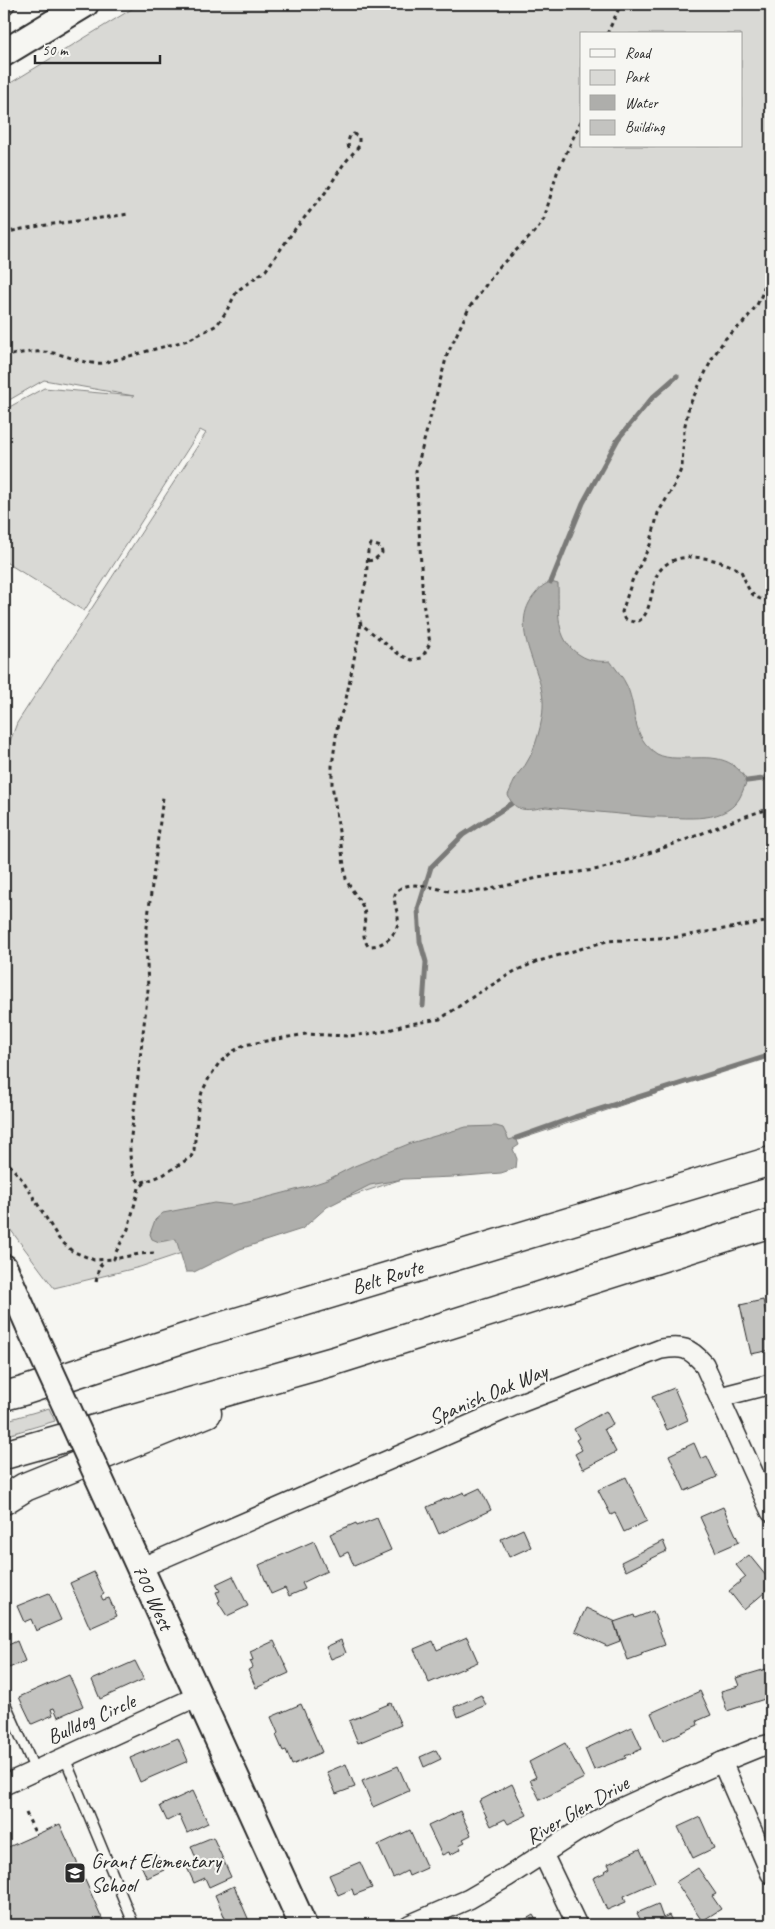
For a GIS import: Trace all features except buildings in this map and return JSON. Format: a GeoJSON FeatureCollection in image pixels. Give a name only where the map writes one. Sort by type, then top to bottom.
{"type":"FeatureCollection","features":[{"type":"Feature","properties":{"kind":"highway","name":"Belt Route"},"geometry":{"type":"LineString","coordinates":[[4,1396],[198,1334],[771,1161]]}},
{"type":"Feature","properties":{"kind":"highway"},"geometry":{"type":"LineString","coordinates":[[4,1455],[334,1361],[771,1223]]}},
{"type":"Feature","properties":{"kind":"highway"},"geometry":{"type":"LineString","coordinates":[[4,1500],[24,1488],[334,1361]]}},
{"type":"Feature","properties":{"kind":"main road"},"geometry":{"type":"LineString","coordinates":[[4,53],[85,4]]}},
{"type":"Feature","properties":{"kind":"main road","name":"700 West"},"geometry":{"type":"LineString","coordinates":[[4,1268],[303,1925]]}},
{"type":"Feature","properties":{"kind":"street","name":"Spanish Oak Way"},"geometry":{"type":"LineString","coordinates":[[140,1568],[520,1403],[662,1349],[675,1347],[685,1348],[694,1352],[704,1364],[771,1512]]}},
{"type":"Feature","properties":{"kind":"street"},"geometry":{"type":"LineString","coordinates":[[720,1397],[771,1384]]}},
{"type":"Feature","properties":{"kind":"street","name":"Bulldog Circle"},"geometry":{"type":"LineString","coordinates":[[4,1785],[198,1696]]}},
{"type":"Feature","properties":{"kind":"street","name":"River Glen Drive"},"geometry":{"type":"LineString","coordinates":[[409,1925],[469,1899],[507,1878],[610,1813],[722,1762],[771,1744]]}},
{"type":"Feature","properties":{"kind":"street"},"geometry":{"type":"LineString","coordinates":[[722,1762],[771,1874]]}},
{"type":"Feature","properties":{"kind":"street"},"geometry":{"type":"LineString","coordinates":[[543,1854],[577,1925]]}},
{"type":"Feature","properties":{"kind":"lane"},"geometry":{"type":"LineString","coordinates":[[4,1700],[34,1770]]}},
{"type":"Feature","properties":{"kind":"lane"},"geometry":{"type":"LineString","coordinates":[[64,1756],[134,1925]]}},
{"type":"Feature","properties":{"kind":"path"},"geometry":{"type":"LineString","coordinates":[[608,32],[610,23],[621,4]]}},
{"type":"Feature","properties":{"kind":"path"},"geometry":{"type":"LineString","coordinates":[[361,624],[400,655],[412,660],[422,658],[430,643],[423,603],[416,472],[447,355],[469,308],[499,267],[536,231],[544,219],[557,173],[580,123]]}},
{"type":"Feature","properties":{"kind":"path"},"geometry":{"type":"LineString","coordinates":[[4,357],[23,352],[45,352],[91,364],[104,363],[188,340],[204,333],[217,325],[237,291],[266,270],[295,229],[325,194],[343,165],[359,146],[359,138],[354,134],[350,134],[348,142],[350,152]]}},
{"type":"Feature","properties":{"kind":"path"},"geometry":{"type":"LineString","coordinates":[[4,233],[25,227],[93,220],[128,214]]}},
{"type":"Feature","properties":{"kind":"path"},"geometry":{"type":"LineString","coordinates":[[771,255],[763,292],[757,305],[743,323],[725,339],[713,357],[689,406],[684,430],[682,467],[674,486],[658,513],[650,545],[632,580],[622,612],[624,618],[629,622],[637,622],[642,618],[652,594],[657,575],[664,566],[680,559],[698,557],[727,563],[741,571],[744,582],[752,594],[764,601],[771,602]]}},
{"type":"Feature","properties":{"kind":"path"},"geometry":{"type":"LineString","coordinates":[[368,561],[374,560],[382,553],[381,547],[371,544],[368,551],[366,582],[358,614],[361,624],[345,704],[338,722],[332,766],[332,784],[346,879],[363,907],[365,915],[363,937],[368,946],[374,947],[382,944],[395,931],[398,916],[394,903],[395,895],[400,889],[418,886],[460,892],[487,890],[555,875],[608,867],[744,816],[771,809]]}},
{"type":"Feature","properties":{"kind":"path"},"geometry":{"type":"LineString","coordinates":[[163,797],[148,917],[146,943],[148,990],[130,1145],[133,1176],[140,1183],[163,1175],[191,1157],[194,1150],[200,1100],[209,1078],[219,1063],[244,1045],[306,1034],[346,1036],[368,1034],[440,1019],[515,971],[551,957],[607,941],[677,937],[771,921]]}},
{"type":"Feature","properties":{"kind":"path"},"geometry":{"type":"LineString","coordinates":[[4,1158],[24,1182],[59,1239],[72,1251],[94,1260],[154,1253]]}},
{"type":"Feature","properties":{"kind":"path"},"geometry":{"type":"LineString","coordinates":[[114,1259],[130,1222],[139,1188],[147,1181]]}},
{"type":"Feature","properties":{"kind":"path"},"geometry":{"type":"LineString","coordinates":[[96,1282],[99,1267],[106,1260]]}},
{"type":"Feature","properties":{"kind":"path"},"geometry":{"type":"LineString","coordinates":[[26,1813],[36,1835]]}},
{"type":"Feature","properties":{"kind":"green space"},"geometry":{"type":"Polygon","coordinates":[[[140,4],[771,4],[771,1055],[140,1267],[54,1288],[7,1225],[4,1218],[4,757],[17,723],[206,433],[200,430],[84,611],[4,561],[4,410],[44,388],[134,396],[44,380],[4,403],[4,87],[140,4]]]}},
{"type":"Feature","properties":{"kind":"green space"},"geometry":{"type":"Polygon","coordinates":[[[49,1408],[55,1421],[4,1436],[4,1421],[49,1408]]]}},
{"type":"Feature","properties":{"kind":"water"},"geometry":{"type":"Polygon","coordinates":[[[551,582],[558,584],[560,623],[566,641],[572,649],[587,659],[610,661],[627,686],[636,723],[642,739],[648,747],[657,754],[666,757],[707,758],[725,761],[740,771],[747,781],[739,799],[731,807],[722,813],[711,816],[686,818],[651,817],[546,807],[523,809],[514,805],[508,795],[533,750],[543,713],[542,693],[525,634],[524,620],[527,606],[536,593],[543,586],[551,582]]]}},
{"type":"Feature","properties":{"kind":"water"},"geometry":{"type":"Polygon","coordinates":[[[496,1126],[503,1128],[509,1140],[516,1138],[519,1145],[513,1149],[517,1159],[516,1168],[501,1173],[404,1179],[370,1185],[327,1207],[302,1229],[240,1249],[194,1272],[186,1272],[176,1239],[159,1242],[152,1239],[150,1234],[155,1220],[163,1213],[214,1203],[232,1205],[303,1188],[327,1180],[352,1167],[411,1143],[466,1127],[496,1126]]]}},
{"type":"Feature","properties":{"kind":"waterway"},"geometry":{"type":"LineString","coordinates":[[551,582],[583,503],[618,439],[652,398],[677,376]]}},
{"type":"Feature","properties":{"kind":"waterway"},"geometry":{"type":"LineString","coordinates":[[747,781],[763,779],[771,773]]}},
{"type":"Feature","properties":{"kind":"waterway"},"geometry":{"type":"LineString","coordinates":[[423,1006],[426,962],[420,941],[418,909],[431,867],[463,835],[511,804]]}},
{"type":"Feature","properties":{"kind":"waterway"},"geometry":{"type":"LineString","coordinates":[[516,1138],[575,1117],[771,1055]]}},
{"type":"Feature","properties":{"kind":"place","name":"Grant Elementary School"},"geometry":{"type":"Point","coordinates":[75,1873]}}]}
